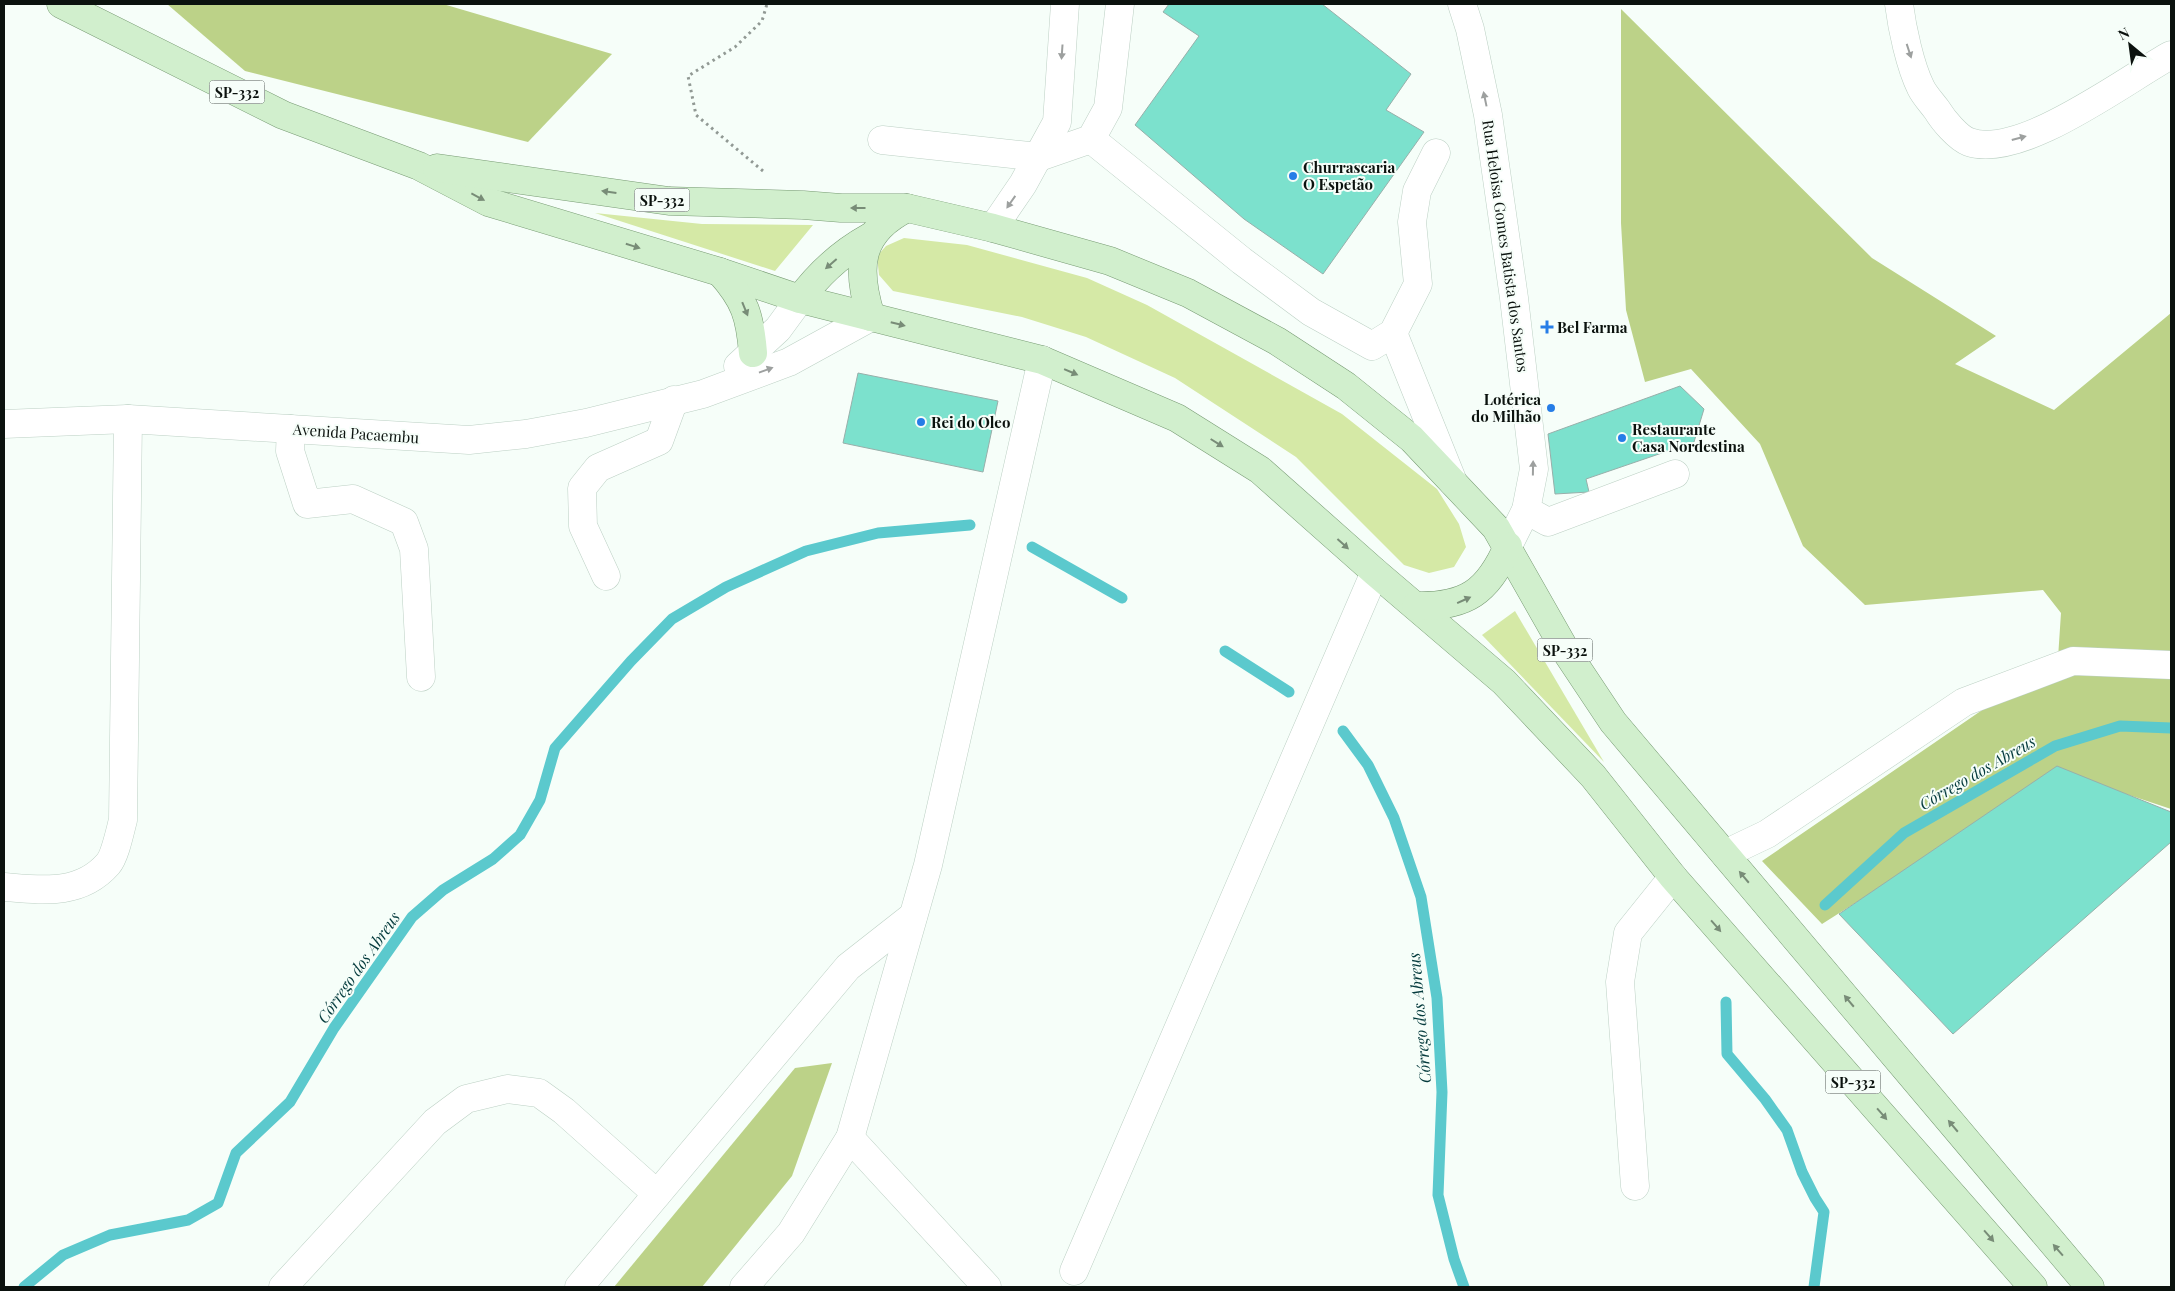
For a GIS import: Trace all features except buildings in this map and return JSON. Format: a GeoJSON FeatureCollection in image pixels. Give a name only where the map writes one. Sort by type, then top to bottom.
{"type":"FeatureCollection","features":[{"type":"Feature","properties":{"kind":"main road","name":"SP-332"},"geometry":{"type":"LineString","coordinates":[[60,4],[283,115],[419,166],[488,202],[720,272],[800,299],[1042,360],[1177,418],[1260,470],[1375,572],[1504,682],[1593,776],[1672,877],[2033,1287]]}},
{"type":"Feature","properties":{"kind":"main road","name":"SP-332"},"geometry":{"type":"LineString","coordinates":[[419,166],[669,201],[841,208],[906,208],[993,228],[1110,261],[1188,293],[1277,341],[1346,386],[1405,433],[1496,528],[1508,546],[1567,653],[1613,722],[2090,1287]]}},
{"type":"Feature","properties":{"kind":"main road"},"geometry":{"type":"LineString","coordinates":[[800,299],[814,280],[831,263],[870,237],[892,215],[906,208]]}},
{"type":"Feature","properties":{"kind":"main road"},"geometry":{"type":"LineString","coordinates":[[870,237],[864,256],[862,277],[871,317]]}},
{"type":"Feature","properties":{"kind":"main road"},"geometry":{"type":"LineString","coordinates":[[720,272],[734,288],[744,306],[751,326],[753,353]]}},
{"type":"Feature","properties":{"kind":"main road"},"geometry":{"type":"LineString","coordinates":[[1416,606],[1455,604],[1473,596],[1487,583],[1499,567],[1508,546]]}},
{"type":"Feature","properties":{"kind":"street"},"geometry":{"type":"LineString","coordinates":[[993,228],[1023,184],[1057,122],[1065,4]]}},
{"type":"Feature","properties":{"kind":"street"},"geometry":{"type":"LineString","coordinates":[[882,140],[1039,157],[1091,140],[1108,108],[1120,4]]}},
{"type":"Feature","properties":{"kind":"street","name":"Rua Heloisa Gomes Batista dos Santos"},"geometry":{"type":"LineString","coordinates":[[1462,4],[1470,29],[1488,115],[1514,298],[1534,469],[1526,510],[1508,546]]}},
{"type":"Feature","properties":{"kind":"street"},"geometry":{"type":"LineString","coordinates":[[1900,4],[1903,31],[1921,88],[1945,123],[1968,142],[1988,145],[2022,138],[2069,118],[2171,55]]}},
{"type":"Feature","properties":{"kind":"street"},"geometry":{"type":"LineString","coordinates":[[1091,140],[1242,261],[1310,312],[1372,346],[1393,333],[1418,284],[1412,222],[1417,191],[1436,152]]}},
{"type":"Feature","properties":{"kind":"street"},"geometry":{"type":"LineString","coordinates":[[704,394],[753,353],[778,329],[800,299]]}},
{"type":"Feature","properties":{"kind":"street","name":"Avenida Pacaembu"},"geometry":{"type":"LineString","coordinates":[[4,424],[128,419],[469,440],[526,434],[586,423],[704,394],[789,362],[871,317]]}},
{"type":"Feature","properties":{"kind":"street"},"geometry":{"type":"LineString","coordinates":[[1393,333],[1453,482]]}},
{"type":"Feature","properties":{"kind":"street"},"geometry":{"type":"LineString","coordinates":[[744,1287],[791,1233],[850,1138],[928,865],[1042,360]]}},
{"type":"Feature","properties":{"kind":"street"},"geometry":{"type":"LineString","coordinates":[[606,576],[583,526],[582,488],[598,468],[659,441],[674,400]]}},
{"type":"Feature","properties":{"kind":"street"},"geometry":{"type":"LineString","coordinates":[[4,887],[56,891],[85,882],[109,863],[123,820],[128,419]]}},
{"type":"Feature","properties":{"kind":"street"},"geometry":{"type":"LineString","coordinates":[[291,429],[290,451],[306,504],[353,500],[404,522],[414,549],[421,677]]}},
{"type":"Feature","properties":{"kind":"street"},"geometry":{"type":"LineString","coordinates":[[1526,510],[1548,522],[1675,474]]}},
{"type":"Feature","properties":{"kind":"street"},"geometry":{"type":"LineString","coordinates":[[1074,1271],[1375,572]]}},
{"type":"Feature","properties":{"kind":"street"},"geometry":{"type":"LineString","coordinates":[[1725,854],[1767,834],[1964,702],[2073,661],[2171,665]]}},
{"type":"Feature","properties":{"kind":"street"},"geometry":{"type":"LineString","coordinates":[[1635,1186],[1620,982],[1628,933],[1672,877]]}},
{"type":"Feature","properties":{"kind":"street"},"geometry":{"type":"LineString","coordinates":[[579,1287],[848,967],[913,916]]}},
{"type":"Feature","properties":{"kind":"street"},"geometry":{"type":"LineString","coordinates":[[283,1287],[435,1122],[466,1100],[482,1095],[508,1089],[539,1094],[564,1111],[657,1194]]}},
{"type":"Feature","properties":{"kind":"street"},"geometry":{"type":"LineString","coordinates":[[850,1138],[987,1287]]}},
{"type":"Feature","properties":{"kind":"path"},"geometry":{"type":"LineString","coordinates":[[766,173],[696,115],[688,76],[735,47],[762,21],[767,4]]}},
{"type":"Feature","properties":{"kind":"green space"},"geometry":{"type":"Polygon","coordinates":[[[167,4],[443,4],[612,54],[528,142],[245,71],[167,4]]]}},
{"type":"Feature","properties":{"kind":"green space"},"geometry":{"type":"Polygon","coordinates":[[[1621,9],[1872,258],[1996,336],[1955,364],[2054,410],[2171,313],[2171,809],[2072,776],[2043,784],[1822,924],[1762,861],[2058,658],[2061,613],[2043,590],[1865,605],[1803,546],[1760,444],[1691,369],[1645,382],[1626,310],[1621,223],[1621,9]]]}},
{"type":"Feature","properties":{"kind":"green space"},"geometry":{"type":"Polygon","coordinates":[[[595,213],[702,224],[813,225],[775,271],[595,213]]]}},
{"type":"Feature","properties":{"kind":"green space"},"geometry":{"type":"Polygon","coordinates":[[[904,238],[967,245],[1087,278],[1147,305],[1342,414],[1437,489],[1459,524],[1466,547],[1454,567],[1429,573],[1404,565],[1296,457],[1175,378],[1086,337],[1022,317],[893,291],[879,275],[877,256],[886,246],[904,238]]]}},
{"type":"Feature","properties":{"kind":"green space"},"geometry":{"type":"Polygon","coordinates":[[[1515,611],[1604,762],[1482,635],[1515,611]]]}},
{"type":"Feature","properties":{"kind":"green space"},"geometry":{"type":"Polygon","coordinates":[[[832,1063],[792,1176],[702,1287],[614,1287],[795,1068],[832,1063]]]}},
{"type":"Feature","properties":{"kind":"waterway","name":"Córrego dos Abreus"},"geometry":{"type":"LineString","coordinates":[[24,1287],[63,1255],[110,1235],[188,1220],[218,1203],[236,1153],[290,1102],[334,1028],[412,917],[443,890],[493,859],[520,835],[540,800],[555,748],[631,661],[672,619],[726,587],[806,551],[878,533],[970,525]]}},
{"type":"Feature","properties":{"kind":"waterway","name":"Córrego dos Abreus"},"geometry":{"type":"LineString","coordinates":[[1032,547],[1122,598]]}},
{"type":"Feature","properties":{"kind":"waterway","name":"Córrego dos Abreus"},"geometry":{"type":"LineString","coordinates":[[1225,651],[1289,692]]}},
{"type":"Feature","properties":{"kind":"waterway","name":"Córrego dos Abreus"},"geometry":{"type":"LineString","coordinates":[[1825,905],[1904,833],[2055,746],[2120,726],[2171,728]]}},
{"type":"Feature","properties":{"kind":"waterway","name":"Córrego dos Abreus"},"geometry":{"type":"LineString","coordinates":[[1343,731],[1368,765],[1394,818],[1421,897],[1437,998],[1442,1092],[1438,1195],[1454,1259],[1464,1287]]}},
{"type":"Feature","properties":{"kind":"waterway","name":"Córrego dos Abreus"},"geometry":{"type":"LineString","coordinates":[[1726,1002],[1727,1054],[1765,1099],[1787,1130],[1802,1172],[1824,1212],[1814,1287]]}},
{"type":"Feature","properties":{"kind":"place","name":"Churrascaria O Espetão"},"geometry":{"type":"Point","coordinates":[1293,176]}},
{"type":"Feature","properties":{"kind":"place","name":"Bel Farma"},"geometry":{"type":"Point","coordinates":[1547,327]}},
{"type":"Feature","properties":{"kind":"place","name":"Lotérica do Milhão"},"geometry":{"type":"Point","coordinates":[1551,408]}},
{"type":"Feature","properties":{"kind":"place","name":"Rei do Oleo"},"geometry":{"type":"Point","coordinates":[921,422]}},
{"type":"Feature","properties":{"kind":"place","name":"Restaurante Casa Nordestina"},"geometry":{"type":"Point","coordinates":[1622,438]}}]}
